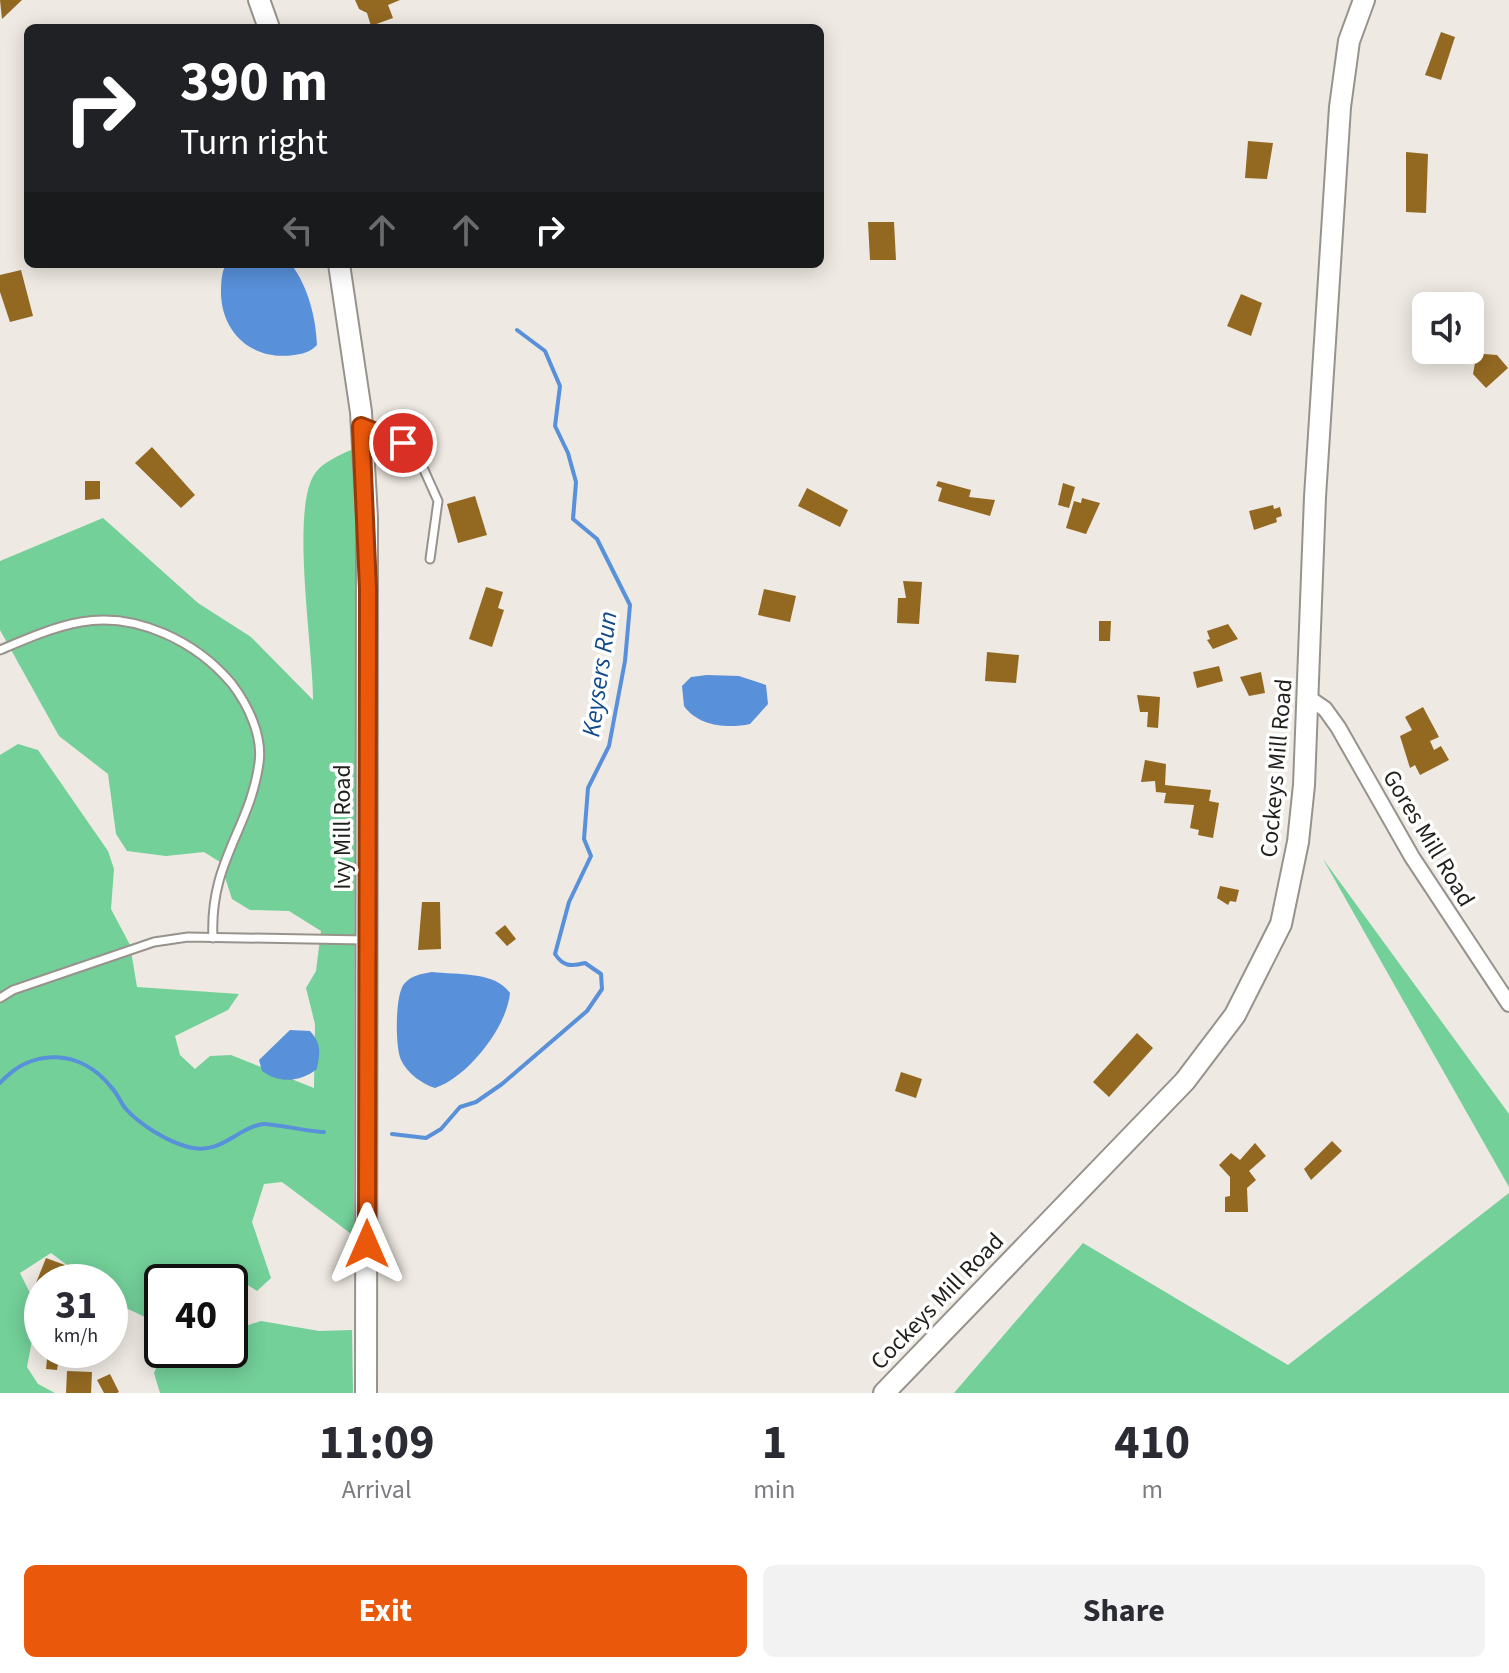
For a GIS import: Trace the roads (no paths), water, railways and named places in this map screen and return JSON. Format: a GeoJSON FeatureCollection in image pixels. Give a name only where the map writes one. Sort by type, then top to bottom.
{"type":"FeatureCollection","features":[{"type":"Feature","properties":{"kind":"street"},"geometry":{"type":"LineString","coordinates":[[259,0],[268,24]]}},
{"type":"Feature","properties":{"kind":"street","name":"Cockeys Mill Road"},"geometry":{"type":"LineString","coordinates":[[884,1393],[1150,1121],[1235,1015],[1268,956],[1281,924],[1290,890],[1304,785],[1315,497],[1340,107],[1349,41],[1364,0]]}},
{"type":"Feature","properties":{"kind":"street","name":"Ivy Mill Road"},"geometry":{"type":"LineString","coordinates":[[340,268],[350,322],[361,426],[367,532],[366,1393]]}},
{"type":"Feature","properties":{"kind":"street","name":"Gores Mill Road"},"geometry":{"type":"LineString","coordinates":[[1309,698],[1325,709],[1338,727],[1412,857],[1509,1004]]}},
{"type":"Feature","properties":{"kind":"lane"},"geometry":{"type":"LineString","coordinates":[[361,426],[403,443],[420,461],[438,501],[430,559]]}},
{"type":"Feature","properties":{"kind":"lane"},"geometry":{"type":"LineString","coordinates":[[0,650],[83,622],[114,622],[178,637],[201,653],[242,697],[254,723],[260,760],[216,883],[212,911],[213,938]]}},
{"type":"Feature","properties":{"kind":"lane"},"geometry":{"type":"LineString","coordinates":[[0,998],[13,990],[154,942],[213,938],[368,940]]}},
{"type":"Feature","properties":{"kind":"water"},"geometry":{"type":"Polygon","coordinates":[[[224,268],[293,268],[310,303],[317,345],[303,353],[279,356],[266,354],[243,342],[234,333],[223,309],[224,268]]]}},
{"type":"Feature","properties":{"kind":"water"},"geometry":{"type":"Polygon","coordinates":[[[739,676],[766,685],[768,704],[750,724],[723,726],[705,722],[684,706],[682,686],[691,677],[739,676]]]}},
{"type":"Feature","properties":{"kind":"water"},"geometry":{"type":"Polygon","coordinates":[[[432,972],[485,977],[510,993],[502,1021],[484,1049],[460,1073],[435,1088],[415,1077],[404,1065],[397,1033],[399,999],[404,984],[420,974],[432,972]]]}},
{"type":"Feature","properties":{"kind":"water"},"geometry":{"type":"Polygon","coordinates":[[[290,1030],[310,1031],[317,1040],[319,1058],[317,1069],[304,1077],[283,1080],[262,1071],[259,1060],[290,1030]]]}},
{"type":"Feature","properties":{"kind":"waterway","name":"Keysers Run"},"geometry":{"type":"LineString","coordinates":[[392,1134],[426,1138],[441,1129],[460,1107],[476,1102],[502,1084],[587,1011],[602,989],[601,974],[585,963],[564,963],[555,954],[569,902],[591,856],[584,839],[588,788],[609,746],[625,661],[630,605],[597,539],[573,519],[576,482],[568,453],[555,426],[560,386],[545,351],[517,330]]}},
{"type":"Feature","properties":{"kind":"waterway","name":"Keysers Run"},"geometry":{"type":"LineString","coordinates":[[0,1083],[13,1071],[41,1058],[71,1060],[99,1074],[125,1108],[145,1126],[171,1141],[200,1149],[219,1145],[263,1124],[324,1132]]}}]}
